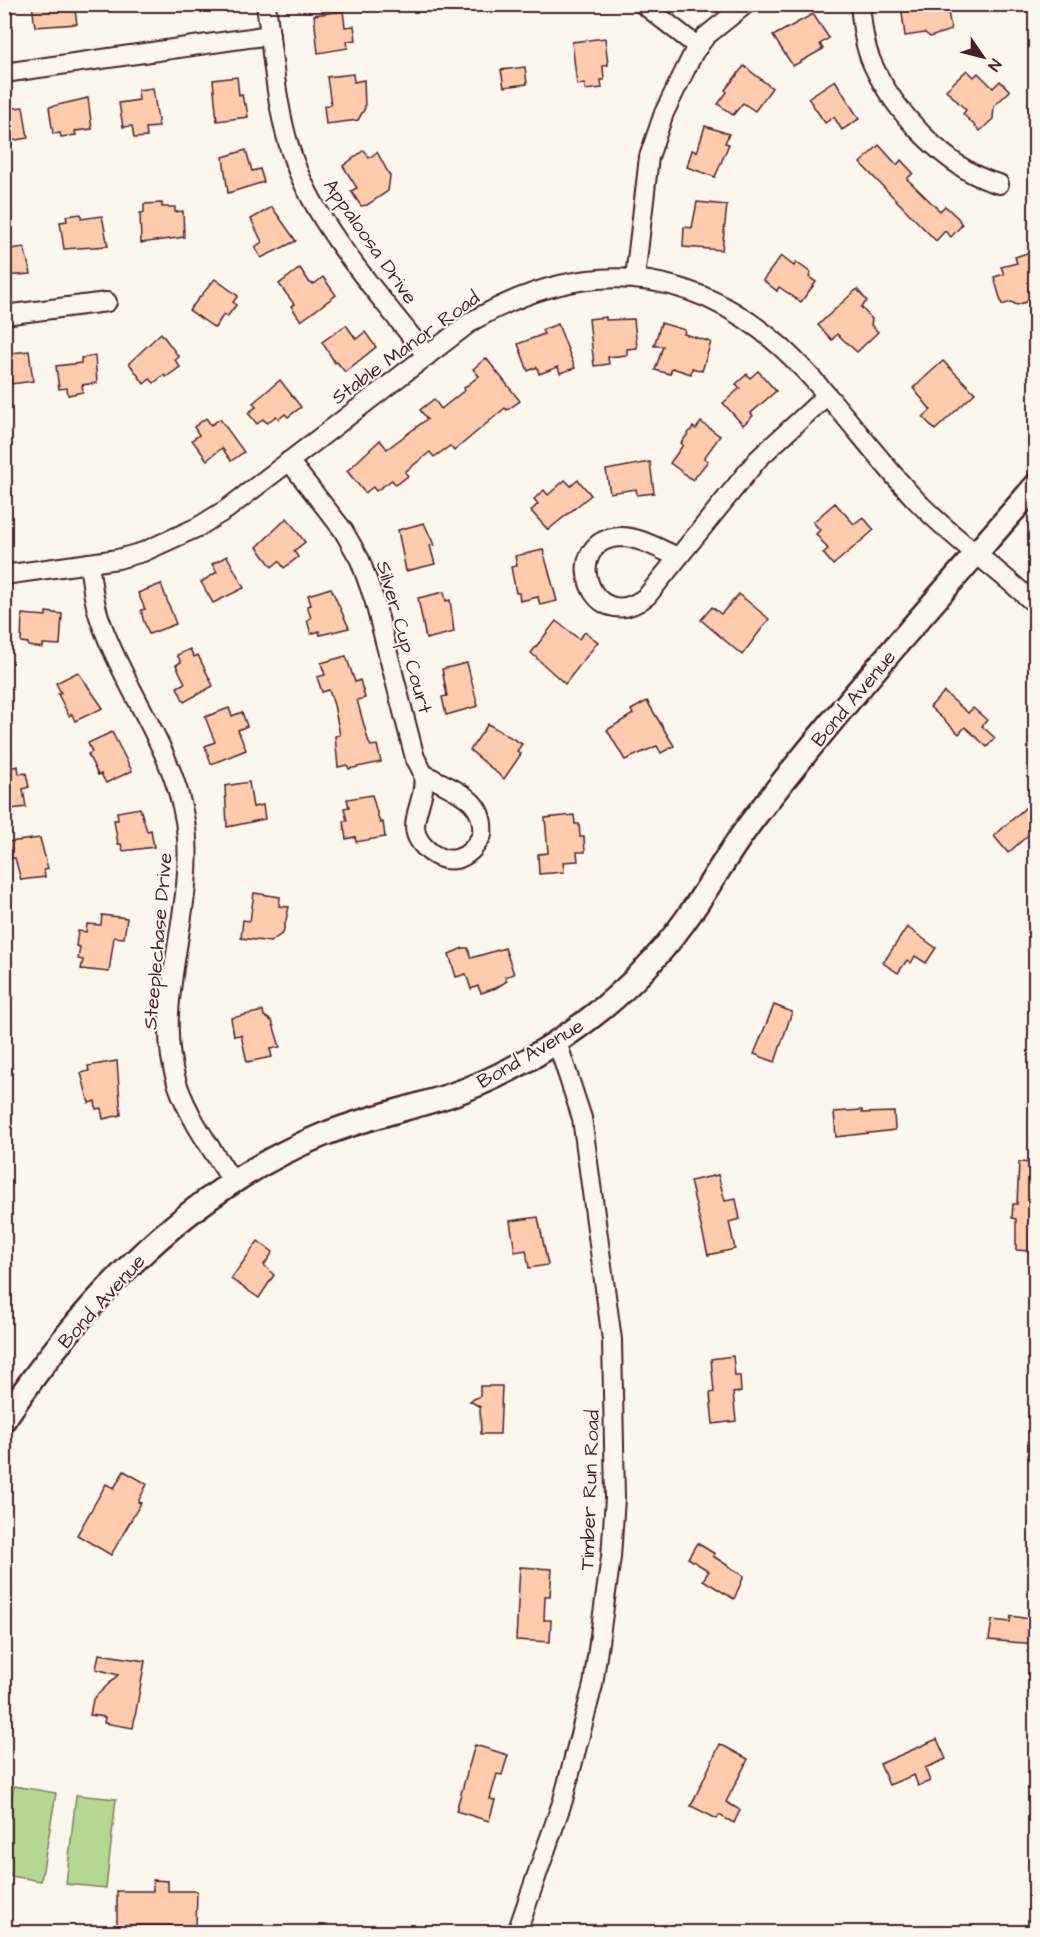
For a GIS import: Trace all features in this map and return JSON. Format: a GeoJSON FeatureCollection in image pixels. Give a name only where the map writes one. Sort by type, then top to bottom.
{"type":"FeatureCollection","features":[{"type":"Feature","properties":{"kind":"street","name":"Appaloosa Drive"},"geometry":{"type":"LineString","coordinates":[[266,4],[285,132],[303,184],[336,237],[427,356]]}},
{"type":"Feature","properties":{"kind":"street"},"geometry":{"type":"LineString","coordinates":[[643,4],[698,47]]}},
{"type":"Feature","properties":{"kind":"street"},"geometry":{"type":"LineString","coordinates":[[635,278],[648,157],[673,91],[706,36],[746,4]]}},
{"type":"Feature","properties":{"kind":"street"},"geometry":{"type":"LineString","coordinates":[[860,4],[871,61],[891,96],[933,143],[960,168],[999,184]]}},
{"type":"Feature","properties":{"kind":"street"},"geometry":{"type":"LineString","coordinates":[[4,73],[270,35]]}},
{"type":"Feature","properties":{"kind":"street","name":"Stable Manor Road"},"geometry":{"type":"LineString","coordinates":[[4,575],[89,563],[143,552],[182,535],[226,509],[472,321],[532,292],[564,282],[635,278],[696,295],[742,316],[782,348],[917,501],[1035,605]]}},
{"type":"Feature","properties":{"kind":"street"},"geometry":{"type":"LineString","coordinates":[[4,315],[107,302]]}},
{"type":"Feature","properties":{"kind":"street"},"geometry":{"type":"LineString","coordinates":[[678,557],[630,538],[611,539],[603,542],[591,554],[587,565],[587,583],[606,604],[626,607],[636,604],[647,596],[758,459],[826,396]]}},
{"type":"Feature","properties":{"kind":"street","name":"Silver Cup Court"},"geometry":{"type":"LineString","coordinates":[[289,461],[343,530],[360,560],[374,599],[415,758],[423,773],[423,787],[415,819],[416,836],[427,850],[442,859],[459,859],[465,856],[482,835],[480,810],[476,803],[462,793],[423,773]]}},
{"type":"Feature","properties":{"kind":"street","name":"Bond Avenue"},"geometry":{"type":"LineString","coordinates":[[4,1420],[96,1302],[141,1255],[233,1182],[266,1161],[329,1132],[485,1082],[557,1042],[622,992],[672,938],[767,801],[1035,485]]}},
{"type":"Feature","properties":{"kind":"street","name":"Steeplechase Drive"},"geometry":{"type":"LineString","coordinates":[[89,563],[93,595],[102,624],[165,753],[180,796],[185,822],[188,869],[170,1021],[173,1062],[177,1083],[194,1121],[233,1182]]}},
{"type":"Feature","properties":{"kind":"street","name":"Timber Run Road"},"geometry":{"type":"LineString","coordinates":[[517,1932],[563,1800],[593,1685],[611,1557],[615,1498],[612,1340],[582,1118],[557,1042]]}},
{"type":"Feature","properties":{"kind":"green space"},"geometry":{"type":"Polygon","coordinates":[[[14,1786],[56,1793],[41,1881],[5,1875],[5,1842],[14,1786]]]}},
{"type":"Feature","properties":{"kind":"green space"},"geometry":{"type":"Polygon","coordinates":[[[76,1795],[116,1799],[106,1888],[66,1884],[76,1795]]]}},
{"type":"Feature","properties":{"kind":"building"},"geometry":{"type":"Polygon","coordinates":[[[32,4],[74,4],[77,24],[35,27],[32,4]]]}},
{"type":"Feature","properties":{"kind":"building"},"geometry":{"type":"Polygon","coordinates":[[[901,4],[947,4],[951,30],[930,37],[925,33],[905,36],[901,4]]]}},
{"type":"Feature","properties":{"kind":"building"},"geometry":{"type":"Polygon","coordinates":[[[343,11],[345,27],[354,26],[356,40],[347,41],[348,48],[318,53],[314,15],[343,11]]]}},
{"type":"Feature","properties":{"kind":"building"},"geometry":{"type":"Polygon","coordinates":[[[813,14],[829,38],[820,44],[823,49],[793,66],[773,36],[813,14]]]}},
{"type":"Feature","properties":{"kind":"building"},"geometry":{"type":"Polygon","coordinates":[[[605,38],[608,65],[603,66],[602,88],[585,90],[585,84],[577,85],[572,42],[605,38]]]}},
{"type":"Feature","properties":{"kind":"building"},"geometry":{"type":"Polygon","coordinates":[[[744,66],[772,88],[755,111],[743,103],[733,115],[718,104],[727,92],[725,90],[744,66]]]}},
{"type":"Feature","properties":{"kind":"building"},"geometry":{"type":"Polygon","coordinates":[[[525,67],[527,84],[504,87],[501,70],[525,67]]]}},
{"type":"Feature","properties":{"kind":"building"},"geometry":{"type":"Polygon","coordinates":[[[967,70],[974,77],[978,73],[993,88],[1000,81],[1010,91],[994,106],[993,119],[980,131],[963,114],[966,110],[946,90],[967,70]]]}},
{"type":"Feature","properties":{"kind":"building"},"geometry":{"type":"Polygon","coordinates":[[[353,74],[354,82],[364,80],[365,108],[358,120],[326,124],[324,106],[331,105],[327,77],[353,74]]]}},
{"type":"Feature","properties":{"kind":"building"},"geometry":{"type":"Polygon","coordinates":[[[237,77],[239,95],[242,94],[248,117],[217,121],[213,80],[237,77]]]}},
{"type":"Feature","properties":{"kind":"building"},"geometry":{"type":"Polygon","coordinates":[[[835,80],[859,119],[842,130],[834,117],[825,123],[808,98],[835,80]]]}},
{"type":"Feature","properties":{"kind":"building"},"geometry":{"type":"Polygon","coordinates":[[[153,88],[159,127],[146,128],[147,137],[134,138],[132,126],[123,127],[119,103],[139,100],[138,90],[153,88]]]}},
{"type":"Feature","properties":{"kind":"building"},"geometry":{"type":"Polygon","coordinates":[[[88,98],[92,129],[75,131],[76,135],[61,137],[60,133],[53,134],[49,107],[88,98]]]}},
{"type":"Feature","properties":{"kind":"building"},"geometry":{"type":"Polygon","coordinates":[[[23,107],[28,138],[4,142],[6,109],[23,107]]]}},
{"type":"Feature","properties":{"kind":"building"},"geometry":{"type":"Polygon","coordinates":[[[705,126],[729,134],[725,143],[729,144],[715,177],[687,167],[692,150],[697,152],[705,126]]]}},
{"type":"Feature","properties":{"kind":"building"},"geometry":{"type":"Polygon","coordinates":[[[879,145],[897,165],[901,160],[913,173],[907,179],[940,211],[945,206],[958,218],[962,225],[951,237],[945,231],[936,241],[860,163],[879,145]]]}},
{"type":"Feature","properties":{"kind":"building"},"geometry":{"type":"Polygon","coordinates":[[[246,150],[252,171],[260,169],[264,182],[228,193],[223,157],[246,150]]]}},
{"type":"Feature","properties":{"kind":"building"},"geometry":{"type":"Polygon","coordinates":[[[364,150],[369,158],[377,152],[390,176],[388,191],[367,205],[361,206],[351,191],[357,188],[343,166],[364,150]]]}},
{"type":"Feature","properties":{"kind":"building"},"geometry":{"type":"Polygon","coordinates":[[[697,202],[727,205],[722,250],[683,247],[684,227],[692,228],[697,202]]]}},
{"type":"Feature","properties":{"kind":"building"},"geometry":{"type":"Polygon","coordinates":[[[162,203],[162,207],[175,207],[175,212],[183,211],[184,237],[141,243],[140,213],[144,213],[144,204],[162,203]]]}},
{"type":"Feature","properties":{"kind":"building"},"geometry":{"type":"Polygon","coordinates":[[[272,207],[296,241],[261,258],[255,247],[262,242],[251,219],[272,207]]]}},
{"type":"Feature","properties":{"kind":"building"},"geometry":{"type":"Polygon","coordinates":[[[81,214],[81,219],[102,216],[108,246],[64,249],[60,222],[67,221],[66,216],[81,214]]]}},
{"type":"Feature","properties":{"kind":"building"},"geometry":{"type":"Polygon","coordinates":[[[24,247],[31,274],[4,276],[4,250],[24,247]]]}},
{"type":"Feature","properties":{"kind":"building"},"geometry":{"type":"Polygon","coordinates":[[[1033,251],[1035,299],[1017,305],[1011,302],[1002,305],[994,277],[1004,274],[1001,267],[1017,263],[1015,257],[1033,251]]]}},
{"type":"Feature","properties":{"kind":"building"},"geometry":{"type":"Polygon","coordinates":[[[781,256],[794,266],[796,262],[811,273],[809,277],[816,282],[801,302],[779,287],[777,291],[763,280],[781,256]]]}},
{"type":"Feature","properties":{"kind":"building"},"geometry":{"type":"Polygon","coordinates":[[[300,268],[310,283],[314,284],[323,277],[336,295],[301,321],[291,306],[294,304],[279,284],[300,268]]]}},
{"type":"Feature","properties":{"kind":"building"},"geometry":{"type":"Polygon","coordinates":[[[215,279],[238,296],[233,302],[236,305],[227,317],[224,314],[215,328],[189,310],[215,279]]]}},
{"type":"Feature","properties":{"kind":"building"},"geometry":{"type":"Polygon","coordinates":[[[857,289],[867,301],[861,307],[872,319],[871,325],[878,332],[857,352],[837,334],[832,340],[818,325],[857,289]]]}},
{"type":"Feature","properties":{"kind":"building"},"geometry":{"type":"Polygon","coordinates":[[[606,317],[606,320],[634,319],[637,348],[627,349],[627,355],[608,357],[609,364],[594,366],[589,319],[606,317]]]}},
{"type":"Feature","properties":{"kind":"building"},"geometry":{"type":"Polygon","coordinates":[[[661,323],[685,330],[684,334],[711,342],[702,371],[692,368],[691,374],[672,368],[670,374],[655,370],[663,346],[654,346],[661,323]]]}},
{"type":"Feature","properties":{"kind":"building"},"geometry":{"type":"Polygon","coordinates":[[[558,324],[575,368],[560,373],[558,367],[539,374],[537,367],[528,371],[518,344],[544,334],[542,330],[558,324]]]}},
{"type":"Feature","properties":{"kind":"building"},"geometry":{"type":"Polygon","coordinates":[[[346,325],[356,339],[365,332],[376,347],[345,372],[337,362],[335,363],[322,342],[346,325]]]}},
{"type":"Feature","properties":{"kind":"building"},"geometry":{"type":"Polygon","coordinates":[[[161,333],[179,357],[175,360],[180,367],[154,383],[150,379],[144,384],[129,363],[161,333]]]}},
{"type":"Feature","properties":{"kind":"building"},"geometry":{"type":"Polygon","coordinates":[[[29,351],[33,381],[4,385],[4,358],[12,356],[12,353],[29,351]]]}},
{"type":"Feature","properties":{"kind":"building"},"geometry":{"type":"Polygon","coordinates":[[[95,356],[97,383],[82,385],[83,392],[68,395],[67,388],[59,389],[56,366],[81,363],[81,358],[95,356]]]}},
{"type":"Feature","properties":{"kind":"building"},"geometry":{"type":"Polygon","coordinates":[[[486,358],[520,401],[507,410],[505,408],[454,451],[450,446],[434,457],[430,452],[405,472],[408,476],[396,485],[392,480],[376,491],[373,487],[365,493],[347,471],[380,440],[387,449],[427,419],[420,410],[434,399],[441,409],[465,390],[464,388],[479,376],[473,369],[486,358]]]}},
{"type":"Feature","properties":{"kind":"building"},"geometry":{"type":"Polygon","coordinates":[[[943,361],[975,393],[935,430],[923,417],[931,410],[913,388],[943,361]]]}},
{"type":"Feature","properties":{"kind":"building"},"geometry":{"type":"Polygon","coordinates":[[[758,371],[776,391],[751,413],[753,416],[743,425],[723,403],[740,388],[736,384],[747,374],[750,378],[758,371]]]}},
{"type":"Feature","properties":{"kind":"building"},"geometry":{"type":"Polygon","coordinates":[[[280,380],[301,407],[288,417],[285,414],[279,419],[276,416],[267,423],[263,419],[257,424],[248,413],[256,407],[253,403],[280,380]]]}},
{"type":"Feature","properties":{"kind":"building"},"geometry":{"type":"Polygon","coordinates":[[[206,418],[211,425],[220,419],[244,452],[231,461],[222,448],[207,460],[192,440],[199,435],[194,427],[206,418]]]}},
{"type":"Feature","properties":{"kind":"building"},"geometry":{"type":"Polygon","coordinates":[[[701,422],[720,436],[704,458],[708,461],[693,480],[670,463],[693,427],[696,429],[701,422]]]}},
{"type":"Feature","properties":{"kind":"building"},"geometry":{"type":"Polygon","coordinates":[[[650,462],[654,493],[637,495],[636,489],[610,493],[606,470],[650,462]]]}},
{"type":"Feature","properties":{"kind":"building"},"geometry":{"type":"Polygon","coordinates":[[[565,480],[571,486],[578,480],[591,495],[548,530],[531,511],[538,504],[534,499],[544,490],[548,495],[565,480]]]}},
{"type":"Feature","properties":{"kind":"building"},"geometry":{"type":"Polygon","coordinates":[[[835,503],[854,524],[863,517],[874,530],[833,565],[823,553],[828,549],[816,534],[820,530],[813,522],[835,503]]]}},
{"type":"Feature","properties":{"kind":"building"},"geometry":{"type":"Polygon","coordinates":[[[287,518],[305,542],[294,551],[298,557],[284,568],[279,561],[272,567],[257,547],[287,518]]]}},
{"type":"Feature","properties":{"kind":"building"},"geometry":{"type":"Polygon","coordinates":[[[424,523],[434,545],[430,546],[435,564],[406,571],[398,530],[424,523]]]}},
{"type":"Feature","properties":{"kind":"building"},"geometry":{"type":"Polygon","coordinates":[[[543,550],[557,601],[540,605],[538,597],[520,601],[519,593],[516,593],[511,567],[517,566],[515,556],[543,550]]]}},
{"type":"Feature","properties":{"kind":"building"},"geometry":{"type":"Polygon","coordinates":[[[227,556],[244,588],[213,603],[201,582],[217,572],[212,564],[227,556]]]}},
{"type":"Feature","properties":{"kind":"building"},"geometry":{"type":"Polygon","coordinates":[[[161,584],[176,624],[149,634],[141,610],[145,609],[138,593],[161,584]]]}},
{"type":"Feature","properties":{"kind":"building"},"geometry":{"type":"Polygon","coordinates":[[[331,588],[349,628],[320,635],[319,631],[311,634],[307,620],[311,618],[307,606],[311,605],[308,595],[331,588]]]}},
{"type":"Feature","properties":{"kind":"building"},"geometry":{"type":"Polygon","coordinates":[[[444,592],[446,601],[450,600],[454,632],[426,639],[418,598],[444,592]]]}},
{"type":"Feature","properties":{"kind":"building"},"geometry":{"type":"Polygon","coordinates":[[[739,594],[769,619],[742,655],[701,620],[712,607],[721,614],[739,594]]]}},
{"type":"Feature","properties":{"kind":"building"},"geometry":{"type":"Polygon","coordinates":[[[46,612],[62,614],[60,645],[43,644],[43,648],[28,646],[28,643],[21,642],[22,614],[46,616],[46,612]]]}},
{"type":"Feature","properties":{"kind":"building"},"geometry":{"type":"Polygon","coordinates":[[[556,621],[579,639],[585,632],[598,642],[565,684],[531,653],[556,621]]]}},
{"type":"Feature","properties":{"kind":"building"},"geometry":{"type":"Polygon","coordinates":[[[190,649],[194,657],[198,655],[213,686],[184,702],[177,687],[185,683],[176,665],[181,662],[177,655],[190,649]]]}},
{"type":"Feature","properties":{"kind":"building"},"geometry":{"type":"Polygon","coordinates":[[[346,656],[355,682],[360,680],[365,698],[357,700],[369,743],[371,746],[377,745],[381,762],[349,769],[347,765],[338,767],[335,736],[340,735],[334,705],[329,690],[322,692],[317,677],[325,675],[321,663],[346,656]]]}},
{"type":"Feature","properties":{"kind":"building"},"geometry":{"type":"Polygon","coordinates":[[[467,663],[478,706],[446,715],[442,697],[447,696],[442,669],[467,663]]]}},
{"type":"Feature","properties":{"kind":"building"},"geometry":{"type":"Polygon","coordinates":[[[78,672],[103,708],[75,721],[72,714],[69,716],[58,694],[61,693],[56,683],[78,672]]]}},
{"type":"Feature","properties":{"kind":"building"},"geometry":{"type":"Polygon","coordinates":[[[944,692],[968,713],[973,708],[987,720],[982,726],[995,738],[987,747],[965,727],[959,734],[930,707],[944,692]]]}},
{"type":"Feature","properties":{"kind":"building"},"geometry":{"type":"Polygon","coordinates":[[[647,701],[674,746],[661,753],[657,746],[625,760],[607,730],[633,714],[631,710],[647,701]]]}},
{"type":"Feature","properties":{"kind":"building"},"geometry":{"type":"Polygon","coordinates":[[[229,708],[232,716],[242,712],[247,726],[238,730],[246,750],[211,764],[205,746],[215,742],[205,717],[229,708]]]}},
{"type":"Feature","properties":{"kind":"building"},"geometry":{"type":"Polygon","coordinates":[[[488,724],[522,744],[517,751],[521,754],[504,779],[470,750],[488,724]]]}},
{"type":"Feature","properties":{"kind":"building"},"geometry":{"type":"Polygon","coordinates":[[[112,732],[132,771],[106,783],[101,774],[98,775],[88,754],[92,752],[88,743],[112,732]]]}},
{"type":"Feature","properties":{"kind":"building"},"geometry":{"type":"Polygon","coordinates":[[[18,766],[19,774],[26,773],[29,787],[23,789],[26,807],[4,810],[4,769],[18,766]]]}},
{"type":"Feature","properties":{"kind":"building"},"geometry":{"type":"Polygon","coordinates":[[[249,782],[253,807],[263,805],[265,819],[227,827],[225,786],[249,782]]]}},
{"type":"Feature","properties":{"kind":"building"},"geometry":{"type":"Polygon","coordinates":[[[372,795],[380,823],[383,822],[385,837],[356,842],[355,837],[346,839],[343,821],[347,821],[344,808],[349,807],[347,799],[372,795]]]}},
{"type":"Feature","properties":{"kind":"building"},"geometry":{"type":"Polygon","coordinates":[[[1035,799],[1035,829],[1008,853],[994,836],[1035,799]]]}},
{"type":"Feature","properties":{"kind":"building"},"geometry":{"type":"Polygon","coordinates":[[[140,808],[147,831],[151,830],[154,847],[123,851],[121,844],[118,844],[114,820],[118,820],[117,812],[140,808]]]}},
{"type":"Feature","properties":{"kind":"building"},"geometry":{"type":"Polygon","coordinates":[[[574,815],[575,824],[579,824],[580,837],[584,837],[585,852],[577,852],[578,861],[563,862],[564,872],[539,874],[538,854],[548,853],[545,818],[574,815]]]}},
{"type":"Feature","properties":{"kind":"building"},"geometry":{"type":"Polygon","coordinates":[[[40,838],[48,869],[44,870],[45,877],[21,880],[15,858],[11,858],[9,842],[40,838]]]}},
{"type":"Feature","properties":{"kind":"building"},"geometry":{"type":"Polygon","coordinates":[[[254,893],[280,897],[279,906],[289,907],[283,933],[270,942],[241,938],[243,920],[250,921],[254,893]]]}},
{"type":"Feature","properties":{"kind":"building"},"geometry":{"type":"Polygon","coordinates":[[[102,915],[127,918],[124,938],[114,937],[109,972],[81,969],[83,960],[78,959],[80,947],[76,946],[78,931],[86,932],[87,924],[101,925],[102,915]]]}},
{"type":"Feature","properties":{"kind":"building"},"geometry":{"type":"Polygon","coordinates":[[[907,927],[936,948],[926,963],[915,956],[911,963],[907,960],[898,973],[883,963],[907,927]]]}},
{"type":"Feature","properties":{"kind":"building"},"geometry":{"type":"Polygon","coordinates":[[[468,948],[471,958],[505,948],[514,974],[505,977],[507,981],[496,988],[481,993],[478,986],[471,989],[466,974],[456,977],[449,954],[468,948]]]}},
{"type":"Feature","properties":{"kind":"building"},"geometry":{"type":"Polygon","coordinates":[[[774,1005],[792,1012],[775,1062],[754,1054],[774,1005]]]}},
{"type":"Feature","properties":{"kind":"building"},"geometry":{"type":"Polygon","coordinates":[[[263,1011],[264,1016],[272,1021],[280,1047],[270,1049],[272,1057],[247,1062],[241,1035],[234,1036],[231,1018],[263,1011]]]}},
{"type":"Feature","properties":{"kind":"building"},"geometry":{"type":"Polygon","coordinates":[[[117,1061],[121,1115],[103,1119],[101,1108],[96,1109],[95,1101],[89,1103],[81,1073],[89,1071],[88,1066],[117,1061]]]}},
{"type":"Feature","properties":{"kind":"building"},"geometry":{"type":"Polygon","coordinates":[[[862,1110],[862,1113],[894,1112],[895,1130],[836,1137],[834,1112],[862,1110]]]}},
{"type":"Feature","properties":{"kind":"building"},"geometry":{"type":"Polygon","coordinates":[[[1019,1162],[1035,1163],[1035,1231],[1031,1231],[1030,1251],[1016,1250],[1016,1219],[1012,1218],[1013,1204],[1017,1204],[1019,1162]]]}},
{"type":"Feature","properties":{"kind":"building"},"geometry":{"type":"Polygon","coordinates":[[[718,1175],[725,1201],[736,1199],[740,1219],[729,1222],[735,1249],[708,1255],[690,1181],[718,1175]]]}},
{"type":"Feature","properties":{"kind":"building"},"geometry":{"type":"Polygon","coordinates":[[[538,1217],[548,1265],[529,1268],[526,1250],[515,1252],[510,1221],[538,1217]]]}},
{"type":"Feature","properties":{"kind":"building"},"geometry":{"type":"Polygon","coordinates":[[[258,1241],[273,1252],[264,1265],[274,1275],[259,1298],[231,1279],[258,1241]]]}},
{"type":"Feature","properties":{"kind":"building"},"geometry":{"type":"Polygon","coordinates":[[[733,1356],[735,1376],[740,1376],[741,1392],[733,1393],[736,1421],[713,1424],[710,1393],[714,1392],[711,1359],[733,1356]]]}},
{"type":"Feature","properties":{"kind":"building"},"geometry":{"type":"Polygon","coordinates":[[[480,1386],[502,1386],[500,1434],[481,1434],[480,1407],[470,1401],[480,1396],[480,1386]]]}},
{"type":"Feature","properties":{"kind":"building"},"geometry":{"type":"Polygon","coordinates":[[[124,1471],[147,1484],[138,1502],[141,1503],[111,1555],[77,1535],[106,1484],[114,1488],[124,1471]]]}},
{"type":"Feature","properties":{"kind":"building"},"geometry":{"type":"Polygon","coordinates":[[[697,1543],[744,1576],[734,1599],[703,1580],[709,1571],[688,1558],[697,1543]]]}},
{"type":"Feature","properties":{"kind":"building"},"geometry":{"type":"Polygon","coordinates":[[[520,1567],[552,1569],[550,1596],[545,1596],[544,1620],[551,1620],[550,1642],[516,1640],[520,1567]]]}},
{"type":"Feature","properties":{"kind":"building"},"geometry":{"type":"Polygon","coordinates":[[[1011,1616],[1035,1620],[1035,1644],[989,1640],[992,1620],[1010,1622],[1011,1616]]]}},
{"type":"Feature","properties":{"kind":"building"},"geometry":{"type":"Polygon","coordinates":[[[99,1654],[145,1661],[133,1728],[104,1723],[105,1717],[90,1715],[93,1699],[118,1675],[96,1669],[99,1654]]]}},
{"type":"Feature","properties":{"kind":"building"},"geometry":{"type":"Polygon","coordinates":[[[937,1739],[946,1759],[925,1768],[930,1781],[918,1786],[914,1775],[889,1785],[880,1764],[937,1739]]]}},
{"type":"Feature","properties":{"kind":"building"},"geometry":{"type":"Polygon","coordinates":[[[720,1744],[748,1759],[726,1802],[740,1810],[734,1823],[719,1815],[717,1819],[691,1806],[720,1744]]]}},
{"type":"Feature","properties":{"kind":"building"},"geometry":{"type":"Polygon","coordinates":[[[475,1745],[508,1755],[502,1775],[497,1774],[490,1799],[495,1800],[489,1821],[456,1811],[475,1745]]]}},
{"type":"Feature","properties":{"kind":"building"},"geometry":{"type":"Polygon","coordinates":[[[153,1880],[168,1881],[168,1891],[197,1891],[196,1926],[117,1925],[117,1891],[153,1891],[153,1880]]]}}]}
